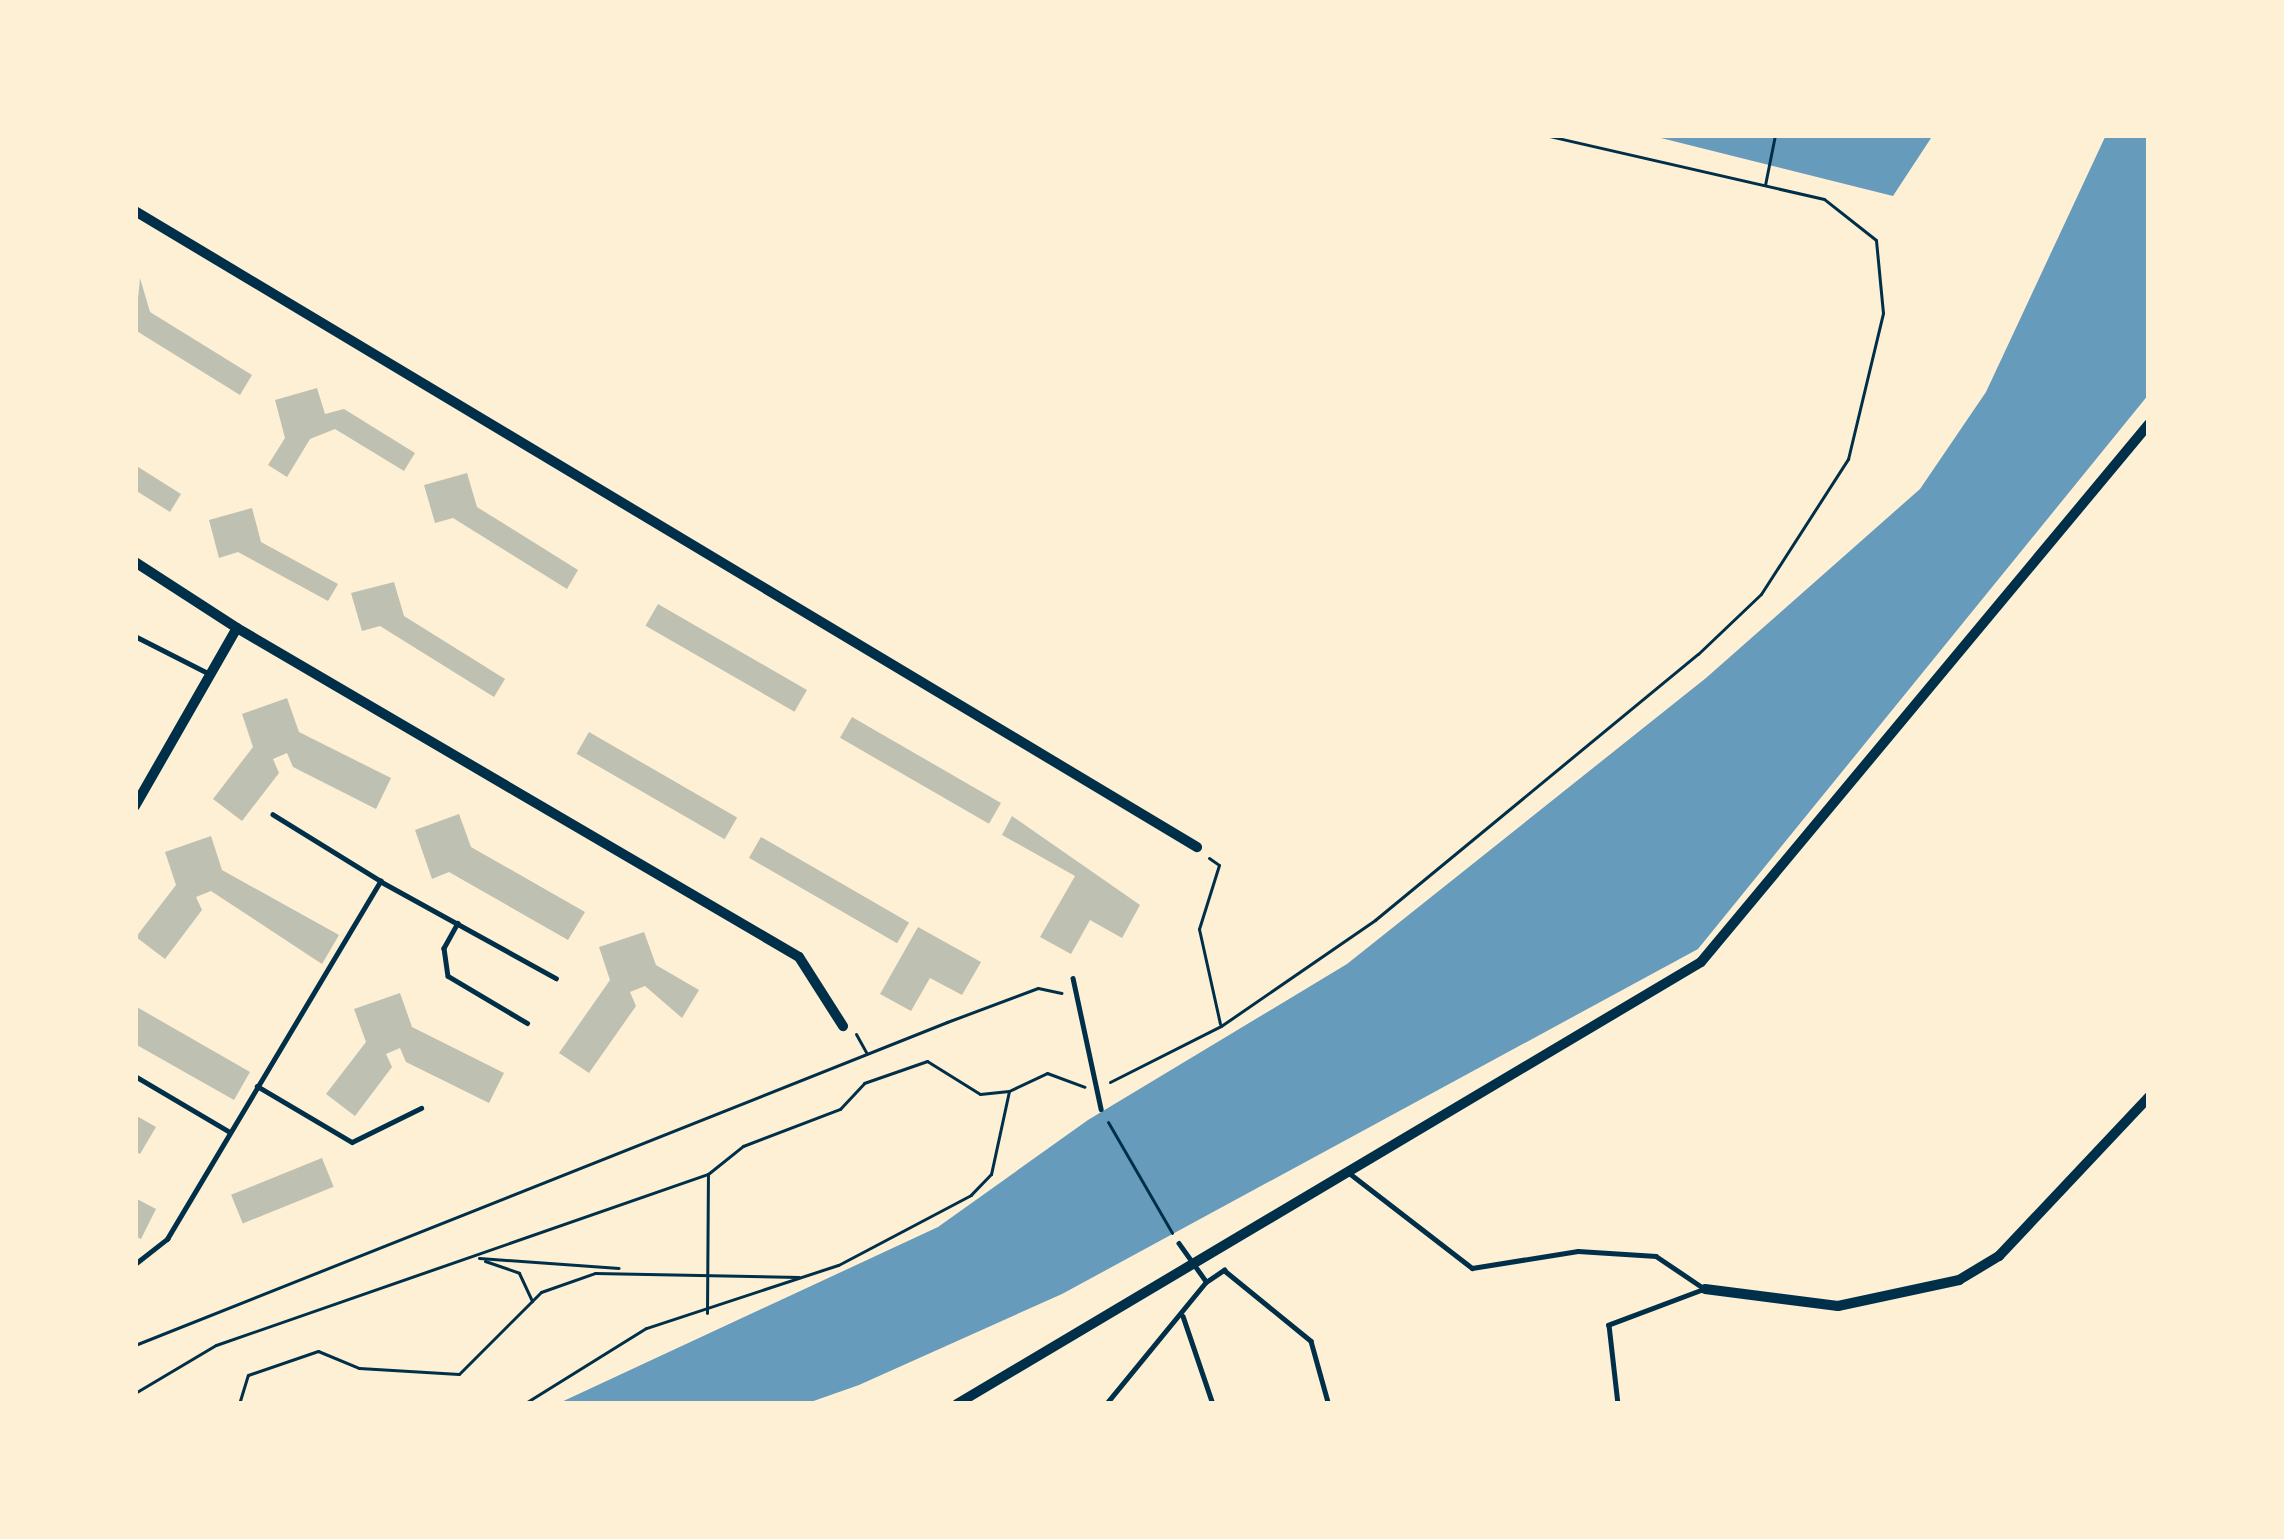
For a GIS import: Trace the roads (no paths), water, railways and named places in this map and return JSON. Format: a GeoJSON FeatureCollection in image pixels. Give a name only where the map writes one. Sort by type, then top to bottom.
{"type":"FeatureCollection","features":[{"type":"Feature","properties":{"kind":"street"},"geometry":{"type":"LineString","coordinates":[[135,211],[1197,848]]}},
{"type":"Feature","properties":{"kind":"street"},"geometry":{"type":"LineString","coordinates":[[957,1404],[1344,1169],[1701,962],[2149,424]]}},
{"type":"Feature","properties":{"kind":"street"},"geometry":{"type":"LineString","coordinates":[[135,562],[237,628],[799,957],[843,1026]]}},
{"type":"Feature","properties":{"kind":"street"},"geometry":{"type":"LineString","coordinates":[[135,806],[237,628]]}},
{"type":"Feature","properties":{"kind":"street"},"geometry":{"type":"LineString","coordinates":[[1705,1289],[1838,1306],[1959,1280],[1999,1256],[2149,1097]]}},
{"type":"Feature","properties":{"kind":"lane"},"geometry":{"type":"LineString","coordinates":[[135,636],[210,674]]}},
{"type":"Feature","properties":{"kind":"lane"},"geometry":{"type":"LineString","coordinates":[[273,815],[380,881],[556,978]]}},
{"type":"Feature","properties":{"kind":"lane"},"geometry":{"type":"LineString","coordinates":[[135,1264],[167,1239],[380,881]]}},
{"type":"Feature","properties":{"kind":"lane"},"geometry":{"type":"LineString","coordinates":[[458,923],[444,948],[448,976],[527,1022]]}},
{"type":"Feature","properties":{"kind":"lane"},"geometry":{"type":"LineString","coordinates":[[1073,978],[1101,1109]]}},
{"type":"Feature","properties":{"kind":"lane"},"geometry":{"type":"LineString","coordinates":[[135,1076],[230,1132]]}},
{"type":"Feature","properties":{"kind":"lane"},"geometry":{"type":"LineString","coordinates":[[257,1086],[352,1142],[421,1108]]}},
{"type":"Feature","properties":{"kind":"lane"},"geometry":{"type":"LineString","coordinates":[[1344,1169],[1472,1268],[1578,1251],[1640,1254],[1705,1289]]}},
{"type":"Feature","properties":{"kind":"lane"},"geometry":{"type":"LineString","coordinates":[[1179,1244],[1206,1282]]}},
{"type":"Feature","properties":{"kind":"lane"},"geometry":{"type":"LineString","coordinates":[[1106,1404],[1184,1316],[1206,1282],[1224,1270],[1311,1341],[1328,1402]]}},
{"type":"Feature","properties":{"kind":"lane"},"geometry":{"type":"LineString","coordinates":[[1618,1404],[1609,1325],[1705,1289]]}},
{"type":"Feature","properties":{"kind":"lane"},"geometry":{"type":"LineString","coordinates":[[1184,1316],[1214,1404]]}},
{"type":"Feature","properties":{"kind":"water"},"geometry":{"type":"Polygon","coordinates":[[[1649,135],[1933,135],[1893,196],[1649,135]]]}},
{"type":"Feature","properties":{"kind":"water"},"geometry":{"type":"Polygon","coordinates":[[[2106,135],[2149,135],[2149,394],[1698,949],[1062,1294],[859,1385],[805,1404],[557,1404],[938,1227],[1088,1120],[1347,964],[1706,678],[1920,489],[1986,392],[2106,135]]]}}]}
